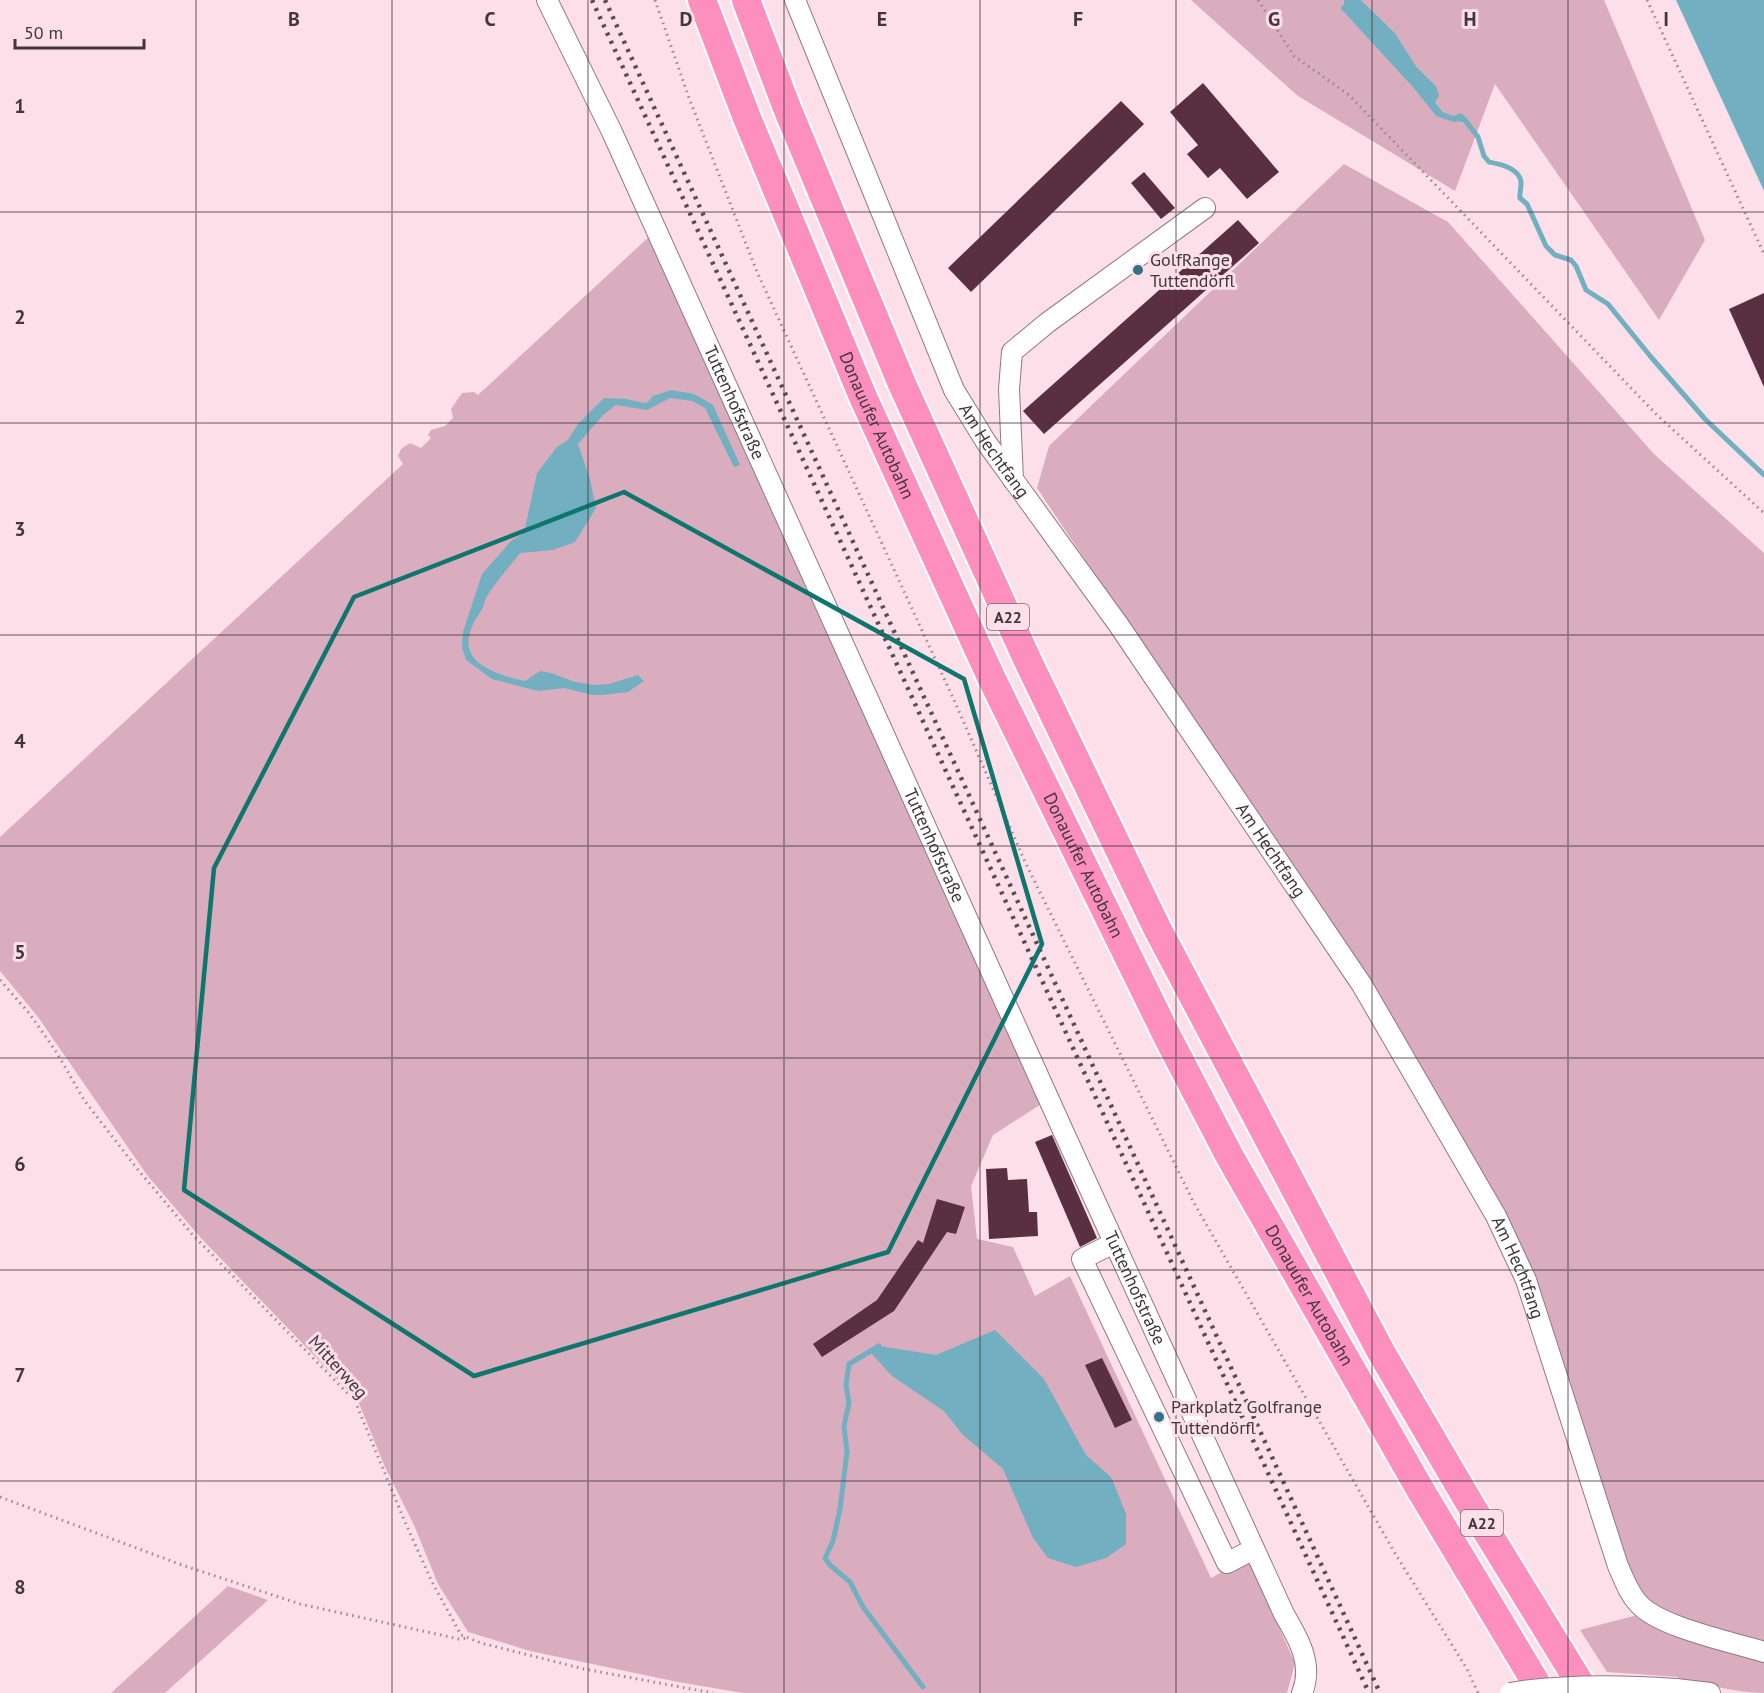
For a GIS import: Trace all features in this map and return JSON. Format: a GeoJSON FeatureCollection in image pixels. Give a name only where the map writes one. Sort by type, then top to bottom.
{"type":"FeatureCollection","features":[{"type":"Feature","properties":{"kind":"highway","name":"Donauufer Autobahn"},"geometry":{"type":"LineString","coordinates":[[702,0],[747,118],[863,397],[990,675],[1169,1040],[1230,1157],[1421,1491],[1542,1693]]}},
{"type":"Feature","properties":{"kind":"highway","name":"Donauufer Autobahn"},"geometry":{"type":"LineString","coordinates":[[746,0],[791,119],[902,384],[1027,659],[1157,928],[1381,1352],[1473,1509],[1586,1693]]}},
{"type":"Feature","properties":{"kind":"street","name":"Tuttenhofstraße"},"geometry":{"type":"LineString","coordinates":[[547,0],[622,154],[1114,1243],[1303,1651],[1306,1684],[1302,1693]]}},
{"type":"Feature","properties":{"kind":"street","name":"Am Hechtfang"},"geometry":{"type":"LineString","coordinates":[[795,0],[954,390],[986,442],[1125,634],[1362,985],[1496,1216],[1526,1280],[1618,1566],[1631,1594],[1647,1612],[1657,1619],[1764,1652]]}},
{"type":"Feature","properties":{"kind":"street"},"geometry":{"type":"LineString","coordinates":[[1014,480],[1009,389],[1012,352],[1047,323],[1205,207]]}},
{"type":"Feature","properties":{"kind":"street"},"geometry":{"type":"LineString","coordinates":[[1114,1243],[1082,1259],[1227,1563],[1254,1549]]}},
{"type":"Feature","properties":{"kind":"street"},"geometry":{"type":"LineString","coordinates":[[1510,1693],[1589,1686],[1676,1689],[1710,1693]]}},
{"type":"Feature","properties":{"kind":"path"},"geometry":{"type":"LineString","coordinates":[[655,0],[689,98],[757,272],[954,700],[1026,864],[1194,1203],[1396,1555],[1467,1669],[1479,1693]]}},
{"type":"Feature","properties":{"kind":"path"},"geometry":{"type":"LineString","coordinates":[[1258,0],[1294,56],[1349,95],[1657,415],[1764,513]]}},
{"type":"Feature","properties":{"kind":"path"},"geometry":{"type":"LineString","coordinates":[[1647,0],[1764,254]]}},
{"type":"Feature","properties":{"kind":"path","name":"Mitterweg"},"geometry":{"type":"LineString","coordinates":[[0,980],[57,1053],[84,1100],[192,1234],[356,1401],[432,1582],[461,1635],[469,1638]]}},
{"type":"Feature","properties":{"kind":"path"},"geometry":{"type":"LineString","coordinates":[[0,1497],[182,1565],[300,1604],[459,1639],[469,1638],[584,1669],[713,1693]]}},
{"type":"Feature","properties":{"kind":"highlighted area"},"geometry":{"type":"Polygon","coordinates":[[[624,492],[964,679],[1042,944],[888,1252],[474,1376],[184,1190],[214,868],[354,597],[624,492]]]}},
{"type":"Feature","properties":{"kind":"shaded area"},"geometry":{"type":"Polygon","coordinates":[[[1191,0],[1344,0],[1340,8],[1414,87],[1436,116],[1454,116],[1443,112],[1435,102],[1436,86],[1416,66],[1395,33],[1361,0],[1604,0],[1705,240],[1659,320],[1495,84],[1455,191],[1298,96],[1191,0]]]}},
{"type":"Feature","properties":{"kind":"shaded area"},"geometry":{"type":"Polygon","coordinates":[[[1344,164],[1448,222],[1654,454],[1764,553],[1764,1645],[1657,1610],[1639,1593],[1625,1566],[1543,1310],[1514,1231],[1417,1063],[1287,862],[1037,488],[1049,446],[1344,164]]]}},
{"type":"Feature","properties":{"kind":"shaded area"},"geometry":{"type":"Polygon","coordinates":[[[651,235],[1043,1103],[993,1135],[971,1186],[977,1239],[1013,1247],[1035,1296],[1070,1276],[1211,1578],[1248,1558],[1295,1663],[1287,1693],[743,1693],[530,1651],[468,1632],[438,1584],[358,1401],[199,1236],[147,1175],[38,1017],[0,971],[0,837],[403,464],[398,456],[401,449],[410,443],[421,448],[431,438],[428,435],[431,430],[445,426],[453,418],[451,409],[462,393],[474,392],[478,395],[651,235]]]}},
{"type":"Feature","properties":{"kind":"shaded area"},"geometry":{"type":"Polygon","coordinates":[[[228,1586],[268,1600],[165,1693],[111,1693],[228,1586]]]}},
{"type":"Feature","properties":{"kind":"shaded area"},"geometry":{"type":"Polygon","coordinates":[[[1641,1614],[1764,1657],[1764,1693],[1678,1680],[1678,1677],[1607,1672],[1580,1630],[1641,1614]]]}},
{"type":"Feature","properties":{"kind":"water"},"geometry":{"type":"Polygon","coordinates":[[[1344,0],[1361,0],[1395,33],[1416,66],[1436,86],[1439,96],[1435,102],[1443,112],[1454,116],[1460,113],[1465,116],[1465,120],[1454,122],[1436,116],[1413,87],[1340,8],[1344,0]]]}},
{"type":"Feature","properties":{"kind":"water"},"geometry":{"type":"Polygon","coordinates":[[[1676,0],[1764,0],[1764,191],[1676,0]]]}},
{"type":"Feature","properties":{"kind":"water"},"geometry":{"type":"Polygon","coordinates":[[[671,390],[694,394],[713,405],[740,465],[734,467],[705,408],[692,401],[670,398],[647,410],[616,405],[603,415],[578,444],[590,479],[596,508],[575,542],[553,550],[520,553],[486,598],[468,640],[475,660],[484,667],[496,673],[525,681],[540,671],[575,682],[594,685],[609,684],[638,675],[644,681],[628,692],[593,695],[564,688],[538,691],[492,679],[466,660],[462,648],[463,632],[482,574],[511,541],[524,533],[537,473],[557,447],[568,440],[578,424],[604,398],[644,403],[653,396],[671,390]]]}},
{"type":"Feature","properties":{"kind":"water"},"geometry":{"type":"Polygon","coordinates":[[[995,1330],[1044,1379],[1086,1455],[1111,1477],[1126,1514],[1126,1544],[1106,1558],[1076,1567],[1048,1558],[1033,1538],[1003,1469],[962,1434],[944,1411],[892,1376],[871,1353],[879,1346],[936,1355],[995,1330]]]}},
{"type":"Feature","properties":{"kind":"building"},"geometry":{"type":"Polygon","coordinates":[[[1203,83],[1279,172],[1247,199],[1220,168],[1208,178],[1187,154],[1198,145],[1170,112],[1203,83]]]}},
{"type":"Feature","properties":{"kind":"building"},"geometry":{"type":"Polygon","coordinates":[[[1121,101],[1144,124],[971,292],[948,268],[1121,101]]]}},
{"type":"Feature","properties":{"kind":"building"},"geometry":{"type":"Polygon","coordinates":[[[1144,172],[1175,208],[1161,219],[1131,183],[1144,172]]]}},
{"type":"Feature","properties":{"kind":"building"},"geometry":{"type":"Polygon","coordinates":[[[1238,220],[1259,243],[1044,434],[1023,411],[1238,220]]]}},
{"type":"Feature","properties":{"kind":"building"},"geometry":{"type":"Polygon","coordinates":[[[1764,293],[1764,387],[1729,309],[1764,293]]]}},
{"type":"Feature","properties":{"kind":"building"},"geometry":{"type":"Polygon","coordinates":[[[1052,1135],[1097,1238],[1080,1247],[1035,1142],[1052,1135]]]}},
{"type":"Feature","properties":{"kind":"building"},"geometry":{"type":"Polygon","coordinates":[[[1007,1168],[1008,1180],[1027,1179],[1029,1212],[1037,1212],[1038,1236],[989,1239],[986,1169],[1007,1168]]]}},
{"type":"Feature","properties":{"kind":"building"},"geometry":{"type":"Polygon","coordinates":[[[937,1199],[965,1207],[956,1234],[947,1232],[894,1311],[822,1357],[813,1344],[877,1300],[918,1240],[923,1243],[937,1199]]]}},
{"type":"Feature","properties":{"kind":"building"},"geometry":{"type":"Polygon","coordinates":[[[1102,1358],[1132,1420],[1115,1428],[1085,1365],[1102,1358]]]}},
{"type":"Feature","properties":{"kind":"waterway"},"geometry":{"type":"LineString","coordinates":[[1460,119],[1465,120],[1478,137],[1484,156],[1489,162],[1506,167],[1518,174],[1521,183],[1520,198],[1527,204],[1546,246],[1555,255],[1571,260],[1586,290],[1608,304],[1705,419],[1764,475]]}},
{"type":"Feature","properties":{"kind":"waterway"},"geometry":{"type":"LineString","coordinates":[[879,1346],[849,1364],[846,1385],[849,1403],[844,1426],[847,1452],[840,1509],[833,1541],[825,1558],[850,1582],[863,1607],[923,1687]]}},
{"type":"Feature","properties":{"kind":"railway"},"geometry":{"type":"LineString","coordinates":[[592,0],[1369,1693]]}},
{"type":"Feature","properties":{"kind":"railway"},"geometry":{"type":"LineString","coordinates":[[605,0],[1380,1693]]}},
{"type":"Feature","properties":{"kind":"place","name":"GolfRange Tuttendörfl"},"geometry":{"type":"Point","coordinates":[1138,270]}},
{"type":"Feature","properties":{"kind":"place","name":"Parkplatz Golfrange Tuttendörfl"},"geometry":{"type":"Point","coordinates":[1159,1417]}}]}
